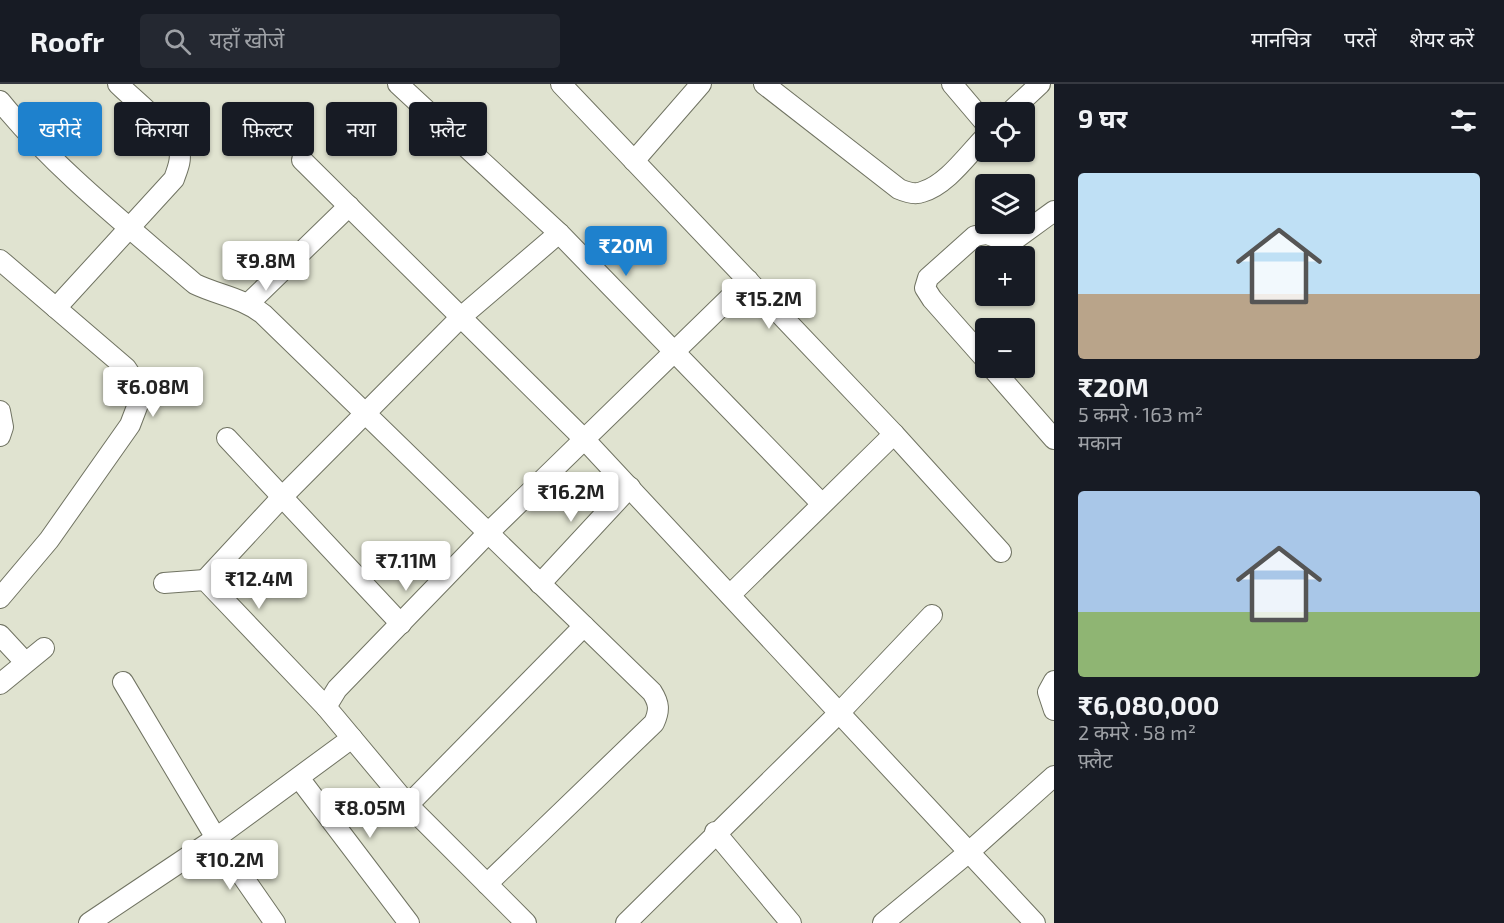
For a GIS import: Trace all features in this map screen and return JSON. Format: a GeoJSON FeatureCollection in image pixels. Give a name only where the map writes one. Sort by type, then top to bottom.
{"type":"FeatureCollection","features":[{"type":"Feature","properties":{"kind":"street"},"geometry":{"type":"LineString","coordinates":[[56,308],[174,178],[180,163],[180,152],[168,133],[118,84]]}},
{"type":"Feature","properties":{"kind":"street"},"geometry":{"type":"LineString","coordinates":[[399,84],[559,233],[821,504]]}},
{"type":"Feature","properties":{"kind":"street"},"geometry":{"type":"LineString","coordinates":[[561,84],[894,434],[1002,552]]}},
{"type":"Feature","properties":{"kind":"street"},"geometry":{"type":"LineString","coordinates":[[634,161],[701,84]]}},
{"type":"Feature","properties":{"kind":"street"},"geometry":{"type":"LineString","coordinates":[[764,84],[899,189],[910,193],[922,193],[944,179],[975,147]]}},
{"type":"Feature","properties":{"kind":"street"},"geometry":{"type":"LineString","coordinates":[[952,84],[975,111]]}},
{"type":"Feature","properties":{"kind":"street"},"geometry":{"type":"LineString","coordinates":[[1021,102],[1040,84]]}},
{"type":"Feature","properties":{"kind":"street"},"geometry":{"type":"LineString","coordinates":[[0,100],[16,120],[79,183],[195,284],[213,293],[249,303],[366,413],[652,692],[658,701],[659,712],[654,723],[487,884]]}},
{"type":"Feature","properties":{"kind":"street"},"geometry":{"type":"LineString","coordinates":[[302,159],[585,440],[1035,923]]}},
{"type":"Feature","properties":{"kind":"street"},"geometry":{"type":"LineString","coordinates":[[249,303],[349,206]]}},
{"type":"Feature","properties":{"kind":"street"},"geometry":{"type":"LineString","coordinates":[[975,348],[932,299],[926,288],[928,278],[975,236],[987,234],[1004,240],[1017,238],[1054,211]]}},
{"type":"Feature","properties":{"kind":"street"},"geometry":{"type":"LineString","coordinates":[[164,583],[205,580],[282,497],[461,317],[559,233]]}},
{"type":"Feature","properties":{"kind":"street"},"geometry":{"type":"LineString","coordinates":[[0,261],[126,368],[138,386],[140,399],[130,425],[49,540],[0,598]]}},
{"type":"Feature","properties":{"kind":"street"},"geometry":{"type":"LineString","coordinates":[[326,707],[337,689],[488,533],[747,280]]}},
{"type":"Feature","properties":{"kind":"street"},"geometry":{"type":"LineString","coordinates":[[1001,378],[1054,439]]}},
{"type":"Feature","properties":{"kind":"street"},"geometry":{"type":"LineString","coordinates":[[0,411],[3,426],[0,436]]}},
{"type":"Feature","properties":{"kind":"street"},"geometry":{"type":"LineString","coordinates":[[730,595],[894,434]]}},
{"type":"Feature","properties":{"kind":"street"},"geometry":{"type":"LineString","coordinates":[[227,438],[401,624]]}},
{"type":"Feature","properties":{"kind":"street"},"geometry":{"type":"LineString","coordinates":[[540,584],[630,488]]}},
{"type":"Feature","properties":{"kind":"street"},"geometry":{"type":"LineString","coordinates":[[205,580],[326,707],[408,805],[526,923]]}},
{"type":"Feature","properties":{"kind":"street"},"geometry":{"type":"LineString","coordinates":[[626,923],[715,832],[840,712],[932,615]]}},
{"type":"Feature","properties":{"kind":"street"},"geometry":{"type":"LineString","coordinates":[[408,805],[584,626]]}},
{"type":"Feature","properties":{"kind":"street"},"geometry":{"type":"LineString","coordinates":[[0,634],[25,662]]}},
{"type":"Feature","properties":{"kind":"street"},"geometry":{"type":"LineString","coordinates":[[0,684],[44,648]]}},
{"type":"Feature","properties":{"kind":"street"},"geometry":{"type":"LineString","coordinates":[[1054,681],[1048,692],[1054,710]]}},
{"type":"Feature","properties":{"kind":"street"},"geometry":{"type":"LineString","coordinates":[[123,682],[216,838],[275,923]]}},
{"type":"Feature","properties":{"kind":"street"},"geometry":{"type":"LineString","coordinates":[[101,920],[352,738]]}},
{"type":"Feature","properties":{"kind":"street"},"geometry":{"type":"LineString","coordinates":[[883,923],[969,852],[1054,776]]}},
{"type":"Feature","properties":{"kind":"street"},"geometry":{"type":"LineString","coordinates":[[299,778],[409,923]]}},
{"type":"Feature","properties":{"kind":"street"},"geometry":{"type":"LineString","coordinates":[[715,832],[791,923]]}}]}
